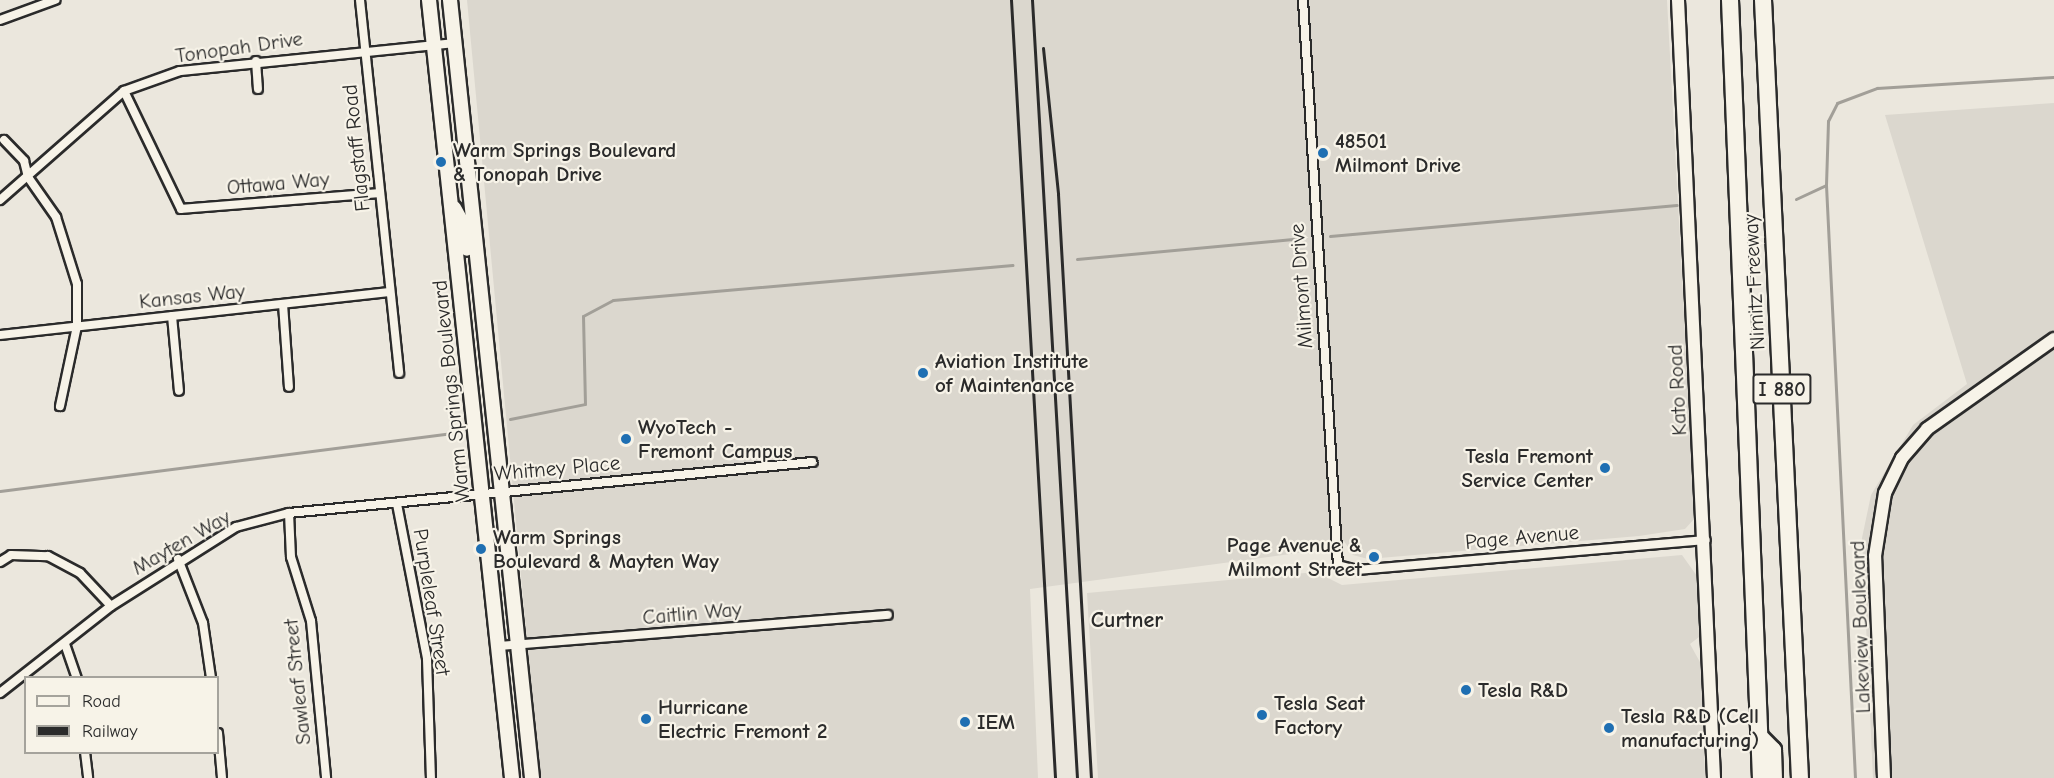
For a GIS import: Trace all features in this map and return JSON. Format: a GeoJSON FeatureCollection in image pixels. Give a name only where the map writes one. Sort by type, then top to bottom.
{"type":"FeatureCollection","features":[{"type":"Feature","properties":{"kind":"highway","name":"Nimitz Freeway"},"geometry":{"type":"LineString","coordinates":[[1730,0],[1761,778]]}},
{"type":"Feature","properties":{"kind":"highway","name":"Nimitz Freeway"},"geometry":{"type":"LineString","coordinates":[[1763,0],[1800,778]]}},
{"type":"Feature","properties":{"kind":"highway","name":"I 880"},"geometry":{"type":"LineString","coordinates":[[1759,736],[1773,750],[1774,778]]}},
{"type":"Feature","properties":{"kind":"main road","name":"Warm Springs Boulevard"},"geometry":{"type":"LineString","coordinates":[[429,0],[484,493],[512,778]]}},
{"type":"Feature","properties":{"kind":"main road","name":"Warm Springs Boulevard"},"geometry":{"type":"LineString","coordinates":[[450,0],[532,778]]}},
{"type":"Feature","properties":{"kind":"main road"},"geometry":{"type":"LineString","coordinates":[[451,204],[464,224],[471,276],[480,284]]}},
{"type":"Feature","properties":{"kind":"street"},"geometry":{"type":"LineString","coordinates":[[0,20],[55,0]]}},
{"type":"Feature","properties":{"kind":"street","name":"Flagstaff Road"},"geometry":{"type":"LineString","coordinates":[[360,0],[388,292],[399,373]]}},
{"type":"Feature","properties":{"kind":"street","name":"Milmont Drive"},"geometry":{"type":"LineString","coordinates":[[1303,0],[1335,558],[1342,567]]}},
{"type":"Feature","properties":{"kind":"street","name":"Kato Road"},"geometry":{"type":"LineString","coordinates":[[1678,0],[1706,540],[1714,778]]}},
{"type":"Feature","properties":{"kind":"street","name":"Tonopah Drive"},"geometry":{"type":"LineString","coordinates":[[0,200],[124,91],[180,71],[256,61],[454,43]]}},
{"type":"Feature","properties":{"kind":"street"},"geometry":{"type":"LineString","coordinates":[[256,61],[258,89]]}},
{"type":"Feature","properties":{"kind":"street","name":"Ottawa Way"},"geometry":{"type":"LineString","coordinates":[[124,91],[181,209],[379,193]]}},
{"type":"Feature","properties":{"kind":"street"},"geometry":{"type":"LineString","coordinates":[[4,140],[24,161],[28,177],[56,217],[70,253],[77,326],[60,406]]}},
{"type":"Feature","properties":{"kind":"street","name":"Kansas Way"},"geometry":{"type":"LineString","coordinates":[[0,335],[388,292]]}},
{"type":"Feature","properties":{"kind":"street"},"geometry":{"type":"LineString","coordinates":[[283,304],[289,387]]}},
{"type":"Feature","properties":{"kind":"street"},"geometry":{"type":"LineString","coordinates":[[172,316],[179,391]]}},
{"type":"Feature","properties":{"kind":"street","name":"Lakeview Boulevard"},"geometry":{"type":"LineString","coordinates":[[1884,778],[1875,556],[1885,493],[1902,458],[1927,429],[2054,339]]}},
{"type":"Feature","properties":{"kind":"street","name":"Whitney Place"},"geometry":{"type":"LineString","coordinates":[[484,493],[813,462]]}},
{"type":"Feature","properties":{"kind":"street","name":"Mayten Way"},"geometry":{"type":"LineString","coordinates":[[0,693],[111,606],[178,559],[236,527],[289,513],[397,504],[484,493]]}},
{"type":"Feature","properties":{"kind":"street","name":"Purpleleaf Street"},"geometry":{"type":"LineString","coordinates":[[397,504],[427,659],[431,778]]}},
{"type":"Feature","properties":{"kind":"street","name":"Sawleaf Street"},"geometry":{"type":"LineString","coordinates":[[289,513],[291,557],[311,621],[326,778]]}},
{"type":"Feature","properties":{"kind":"street","name":"Page Avenue"},"geometry":{"type":"LineString","coordinates":[[1342,567],[1706,540]]}},
{"type":"Feature","properties":{"kind":"street"},"geometry":{"type":"LineString","coordinates":[[0,562],[11,555],[48,556],[80,573],[111,606]]}},
{"type":"Feature","properties":{"kind":"street"},"geometry":{"type":"LineString","coordinates":[[178,559],[203,623],[211,676]]}},
{"type":"Feature","properties":{"kind":"street","name":"Caitlin Way"},"geometry":{"type":"LineString","coordinates":[[500,646],[888,615]]}},
{"type":"Feature","properties":{"kind":"street"},"geometry":{"type":"LineString","coordinates":[[65,644],[76,676]]}},
{"type":"Feature","properties":{"kind":"street"},"geometry":{"type":"LineString","coordinates":[[219,744],[222,778]]}},
{"type":"Feature","properties":{"kind":"street"},"geometry":{"type":"LineString","coordinates":[[86,754],[88,778]]}},
{"type":"Feature","properties":{"kind":"shaded area"},"geometry":{"type":"Polygon","coordinates":[[[467,0],[1667,0],[1695,518],[1685,529],[1639,536],[1368,559],[1353,555],[1344,541],[1327,542],[1320,550],[1030,589],[1038,778],[540,778],[467,0]]]}},
{"type":"Feature","properties":{"kind":"shaded area"},"geometry":{"type":"Polygon","coordinates":[[[2054,103],[2054,778],[1873,778],[1862,538],[1871,495],[1913,425],[1967,384],[1885,115],[2054,103]]]}},
{"type":"Feature","properties":{"kind":"shaded area"},"geometry":{"type":"Polygon","coordinates":[[[1682,555],[1697,576],[1699,637],[1690,644],[1701,664],[1705,778],[1098,778],[1087,593],[1316,572],[1342,585],[1682,555]]]}},
{"type":"Feature","properties":{"kind":"waterway"},"geometry":{"type":"LineString","coordinates":[[1855,778],[1826,185],[1828,121],[1837,103],[1877,88],[2054,77]]}},
{"type":"Feature","properties":{"kind":"waterway"},"geometry":{"type":"LineString","coordinates":[[1796,199],[1826,185]]}},
{"type":"Feature","properties":{"kind":"waterway"},"geometry":{"type":"LineString","coordinates":[[1330,236],[1677,205]]}},
{"type":"Feature","properties":{"kind":"waterway"},"geometry":{"type":"LineString","coordinates":[[1077,259],[1303,238]]}},
{"type":"Feature","properties":{"kind":"waterway"},"geometry":{"type":"LineString","coordinates":[[510,419],[585,404],[583,316],[613,300],[1012,265]]}},
{"type":"Feature","properties":{"kind":"waterway"},"geometry":{"type":"LineString","coordinates":[[0,491],[460,432]]}},
{"type":"Feature","properties":{"kind":"railway"},"geometry":{"type":"LineString","coordinates":[[1011,0],[1055,778]]}},
{"type":"Feature","properties":{"kind":"railway"},"geometry":{"type":"LineString","coordinates":[[1032,0],[1077,778]]}},
{"type":"Feature","properties":{"kind":"railway"},"geometry":{"type":"LineString","coordinates":[[1043,48],[1058,194],[1091,778]]}},
{"type":"Feature","properties":{"kind":"place","name":"48501 Milmont Drive"},"geometry":{"type":"Point","coordinates":[1323,153]}},
{"type":"Feature","properties":{"kind":"place","name":"Warm Springs Boulevard & Tonopah Drive"},"geometry":{"type":"Point","coordinates":[441,162]}},
{"type":"Feature","properties":{"kind":"place","name":"Aviation Institute of Maintenance"},"geometry":{"type":"Point","coordinates":[923,373]}},
{"type":"Feature","properties":{"kind":"place","name":"WyoTech - Fremont Campus"},"geometry":{"type":"Point","coordinates":[626,439]}},
{"type":"Feature","properties":{"kind":"place","name":"Tesla Fremont Service Center"},"geometry":{"type":"Point","coordinates":[1605,468]}},
{"type":"Feature","properties":{"kind":"place","name":"Warm Springs Boulevard & Mayten Way"},"geometry":{"type":"Point","coordinates":[481,549]}},
{"type":"Feature","properties":{"kind":"place","name":"Page Avenue & Milmont Street"},"geometry":{"type":"Point","coordinates":[1374,557]}},
{"type":"Feature","properties":{"kind":"place","name":"Tesla R&D"},"geometry":{"type":"Point","coordinates":[1466,690]}},
{"type":"Feature","properties":{"kind":"place","name":"Tesla Seat Factory"},"geometry":{"type":"Point","coordinates":[1262,715]}},
{"type":"Feature","properties":{"kind":"place","name":"Hurricane Electric Fremont 2"},"geometry":{"type":"Point","coordinates":[646,719]}},
{"type":"Feature","properties":{"kind":"place","name":"IEM"},"geometry":{"type":"Point","coordinates":[965,722]}},
{"type":"Feature","properties":{"kind":"place","name":"Tesla R&D (Cell manufacturing)"},"geometry":{"type":"Point","coordinates":[1609,728]}},
{"type":"Feature","properties":{"kind":"district","name":"Curtner"},"geometry":{"type":"Point","coordinates":[1127,621]}}]}
